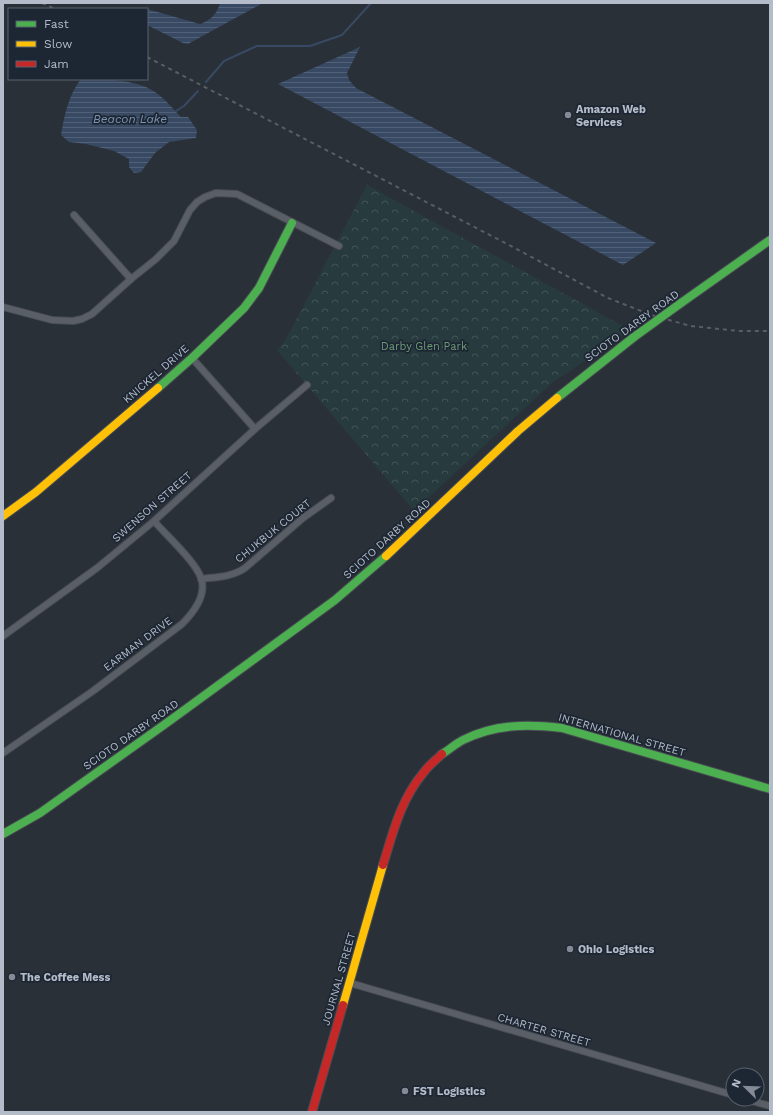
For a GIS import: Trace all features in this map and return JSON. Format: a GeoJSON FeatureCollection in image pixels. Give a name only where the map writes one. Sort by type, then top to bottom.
{"type":"FeatureCollection","features":[{"type":"Feature","properties":{"kind":"street"},"geometry":{"type":"LineString","coordinates":[[3,307],[52,320],[73,321],[82,319],[92,314],[156,259],[174,241],[190,210],[197,202],[216,193],[226,192],[237,194],[339,246]]}},
{"type":"Feature","properties":{"kind":"street"},"geometry":{"type":"LineString","coordinates":[[74,215],[131,279]]}},
{"type":"Feature","properties":{"kind":"street","name":"KNICKEL DRIVE"},"geometry":{"type":"LineString","coordinates":[[3,516],[36,492],[192,358],[244,308],[260,288],[292,223]]}},
{"type":"Feature","properties":{"kind":"street","name":"SCIOTO DARBY ROAD"},"geometry":{"type":"LineString","coordinates":[[3,834],[40,813],[335,600],[379,563],[518,431],[573,384],[634,337],[770,240]]}},
{"type":"Feature","properties":{"kind":"street"},"geometry":{"type":"LineString","coordinates":[[192,358],[255,429]]}},
{"type":"Feature","properties":{"kind":"street","name":"SWENSON STREET"},"geometry":{"type":"LineString","coordinates":[[3,636],[97,568],[154,522],[255,429],[307,385]]}},
{"type":"Feature","properties":{"kind":"street","name":"CHUKBUK COURT"},"geometry":{"type":"LineString","coordinates":[[201,579],[222,577],[239,572],[303,518],[331,498]]}},
{"type":"Feature","properties":{"kind":"street"},"geometry":{"type":"LineString","coordinates":[[154,522],[188,558],[201,579]]}},
{"type":"Feature","properties":{"kind":"street","name":"EARMAN DRIVE"},"geometry":{"type":"LineString","coordinates":[[3,754],[93,691],[182,624],[191,615],[198,604],[202,589],[201,579]]}},
{"type":"Feature","properties":{"kind":"street","name":"INTERNATIONAL STREET"},"geometry":{"type":"LineString","coordinates":[[387,852],[397,818],[406,798],[414,784],[430,765],[444,752],[462,740],[474,734],[504,726],[526,724],[562,728],[770,789]]}},
{"type":"Feature","properties":{"kind":"street","name":"JOURNAL STREET"},"geometry":{"type":"LineString","coordinates":[[312,1112],[387,852]]}},
{"type":"Feature","properties":{"kind":"street","name":"CHARTER STREET"},"geometry":{"type":"LineString","coordinates":[[350,983],[725,1093]]}},
{"type":"Feature","properties":{"kind":"green space","name":"Darby Glen Park"},"geometry":{"type":"Polygon","coordinates":[[[367,185],[630,330],[552,383],[414,511],[277,350],[285,341],[367,185]]]}},
{"type":"Feature","properties":{"kind":"water"},"geometry":{"type":"Polygon","coordinates":[[[220,3],[263,3],[188,44],[148,26],[148,9],[200,24],[207,21],[217,10],[220,3]]]}},
{"type":"Feature","properties":{"kind":"water"},"geometry":{"type":"Polygon","coordinates":[[[360,47],[347,73],[349,80],[356,88],[656,243],[623,265],[278,84],[360,47]]]}},
{"type":"Feature","properties":{"kind":"water","name":"Beacon Lake"},"geometry":{"type":"Polygon","coordinates":[[[80,80],[111,80],[132,83],[151,90],[165,100],[181,117],[188,117],[197,130],[196,138],[169,142],[155,153],[141,172],[134,173],[129,167],[129,159],[114,151],[86,144],[69,142],[61,135],[65,113],[73,91],[80,80]]]}},
{"type":"Feature","properties":{"kind":"waterway"},"geometry":{"type":"LineString","coordinates":[[206,82],[224,61],[257,46],[310,46],[342,35],[371,3]]}},
{"type":"Feature","properties":{"kind":"waterway"},"geometry":{"type":"LineString","coordinates":[[176,111],[184,106],[198,91]]}},
{"type":"Feature","properties":{"kind":"railway"},"geometry":{"type":"LineString","coordinates":[[42,3],[53,8]]}},
{"type":"Feature","properties":{"kind":"railway"},"geometry":{"type":"LineString","coordinates":[[148,58],[608,298],[654,316],[691,326],[739,331],[770,331]]}},
{"type":"Feature","properties":{"kind":"traffic: fast"},"geometry":{"type":"LineString","coordinates":[[158,388],[244,308],[259,288],[292,223]]}},
{"type":"Feature","properties":{"kind":"traffic: fast"},"geometry":{"type":"LineString","coordinates":[[681,303],[770,240]]}},
{"type":"Feature","properties":{"kind":"traffic: fast"},"geometry":{"type":"LineString","coordinates":[[634,337],[681,303]]}},
{"type":"Feature","properties":{"kind":"traffic: fast"},"geometry":{"type":"LineString","coordinates":[[557,398],[634,337]]}},
{"type":"Feature","properties":{"kind":"traffic: fast"},"geometry":{"type":"LineString","coordinates":[[3,834],[40,813],[168,722],[335,600],[386,556]]}},
{"type":"Feature","properties":{"kind":"traffic: fast"},"geometry":{"type":"LineString","coordinates":[[442,754],[463,740],[499,728],[511,726],[562,728],[770,789]]}},
{"type":"Feature","properties":{"kind":"traffic: slow"},"geometry":{"type":"LineString","coordinates":[[3,516],[36,492],[158,388]]}},
{"type":"Feature","properties":{"kind":"traffic: slow"},"geometry":{"type":"LineString","coordinates":[[386,556],[518,431],[557,398]]}},
{"type":"Feature","properties":{"kind":"traffic: slow"},"geometry":{"type":"LineString","coordinates":[[343,1005],[383,865]]}},
{"type":"Feature","properties":{"kind":"traffic: jam"},"geometry":{"type":"LineString","coordinates":[[383,865],[390,840],[409,793],[426,769],[442,754]]}},
{"type":"Feature","properties":{"kind":"traffic: jam"},"geometry":{"type":"LineString","coordinates":[[312,1112],[343,1005]]}},
{"type":"Feature","properties":{"kind":"place","name":"Amazon Web Services"},"geometry":{"type":"Point","coordinates":[568,115]}},
{"type":"Feature","properties":{"kind":"place","name":"Ohio Logistics"},"geometry":{"type":"Point","coordinates":[570,949]}},
{"type":"Feature","properties":{"kind":"place","name":"The Coffee Mess"},"geometry":{"type":"Point","coordinates":[12,977]}},
{"type":"Feature","properties":{"kind":"place","name":"FST Logistics"},"geometry":{"type":"Point","coordinates":[405,1091]}}]}
